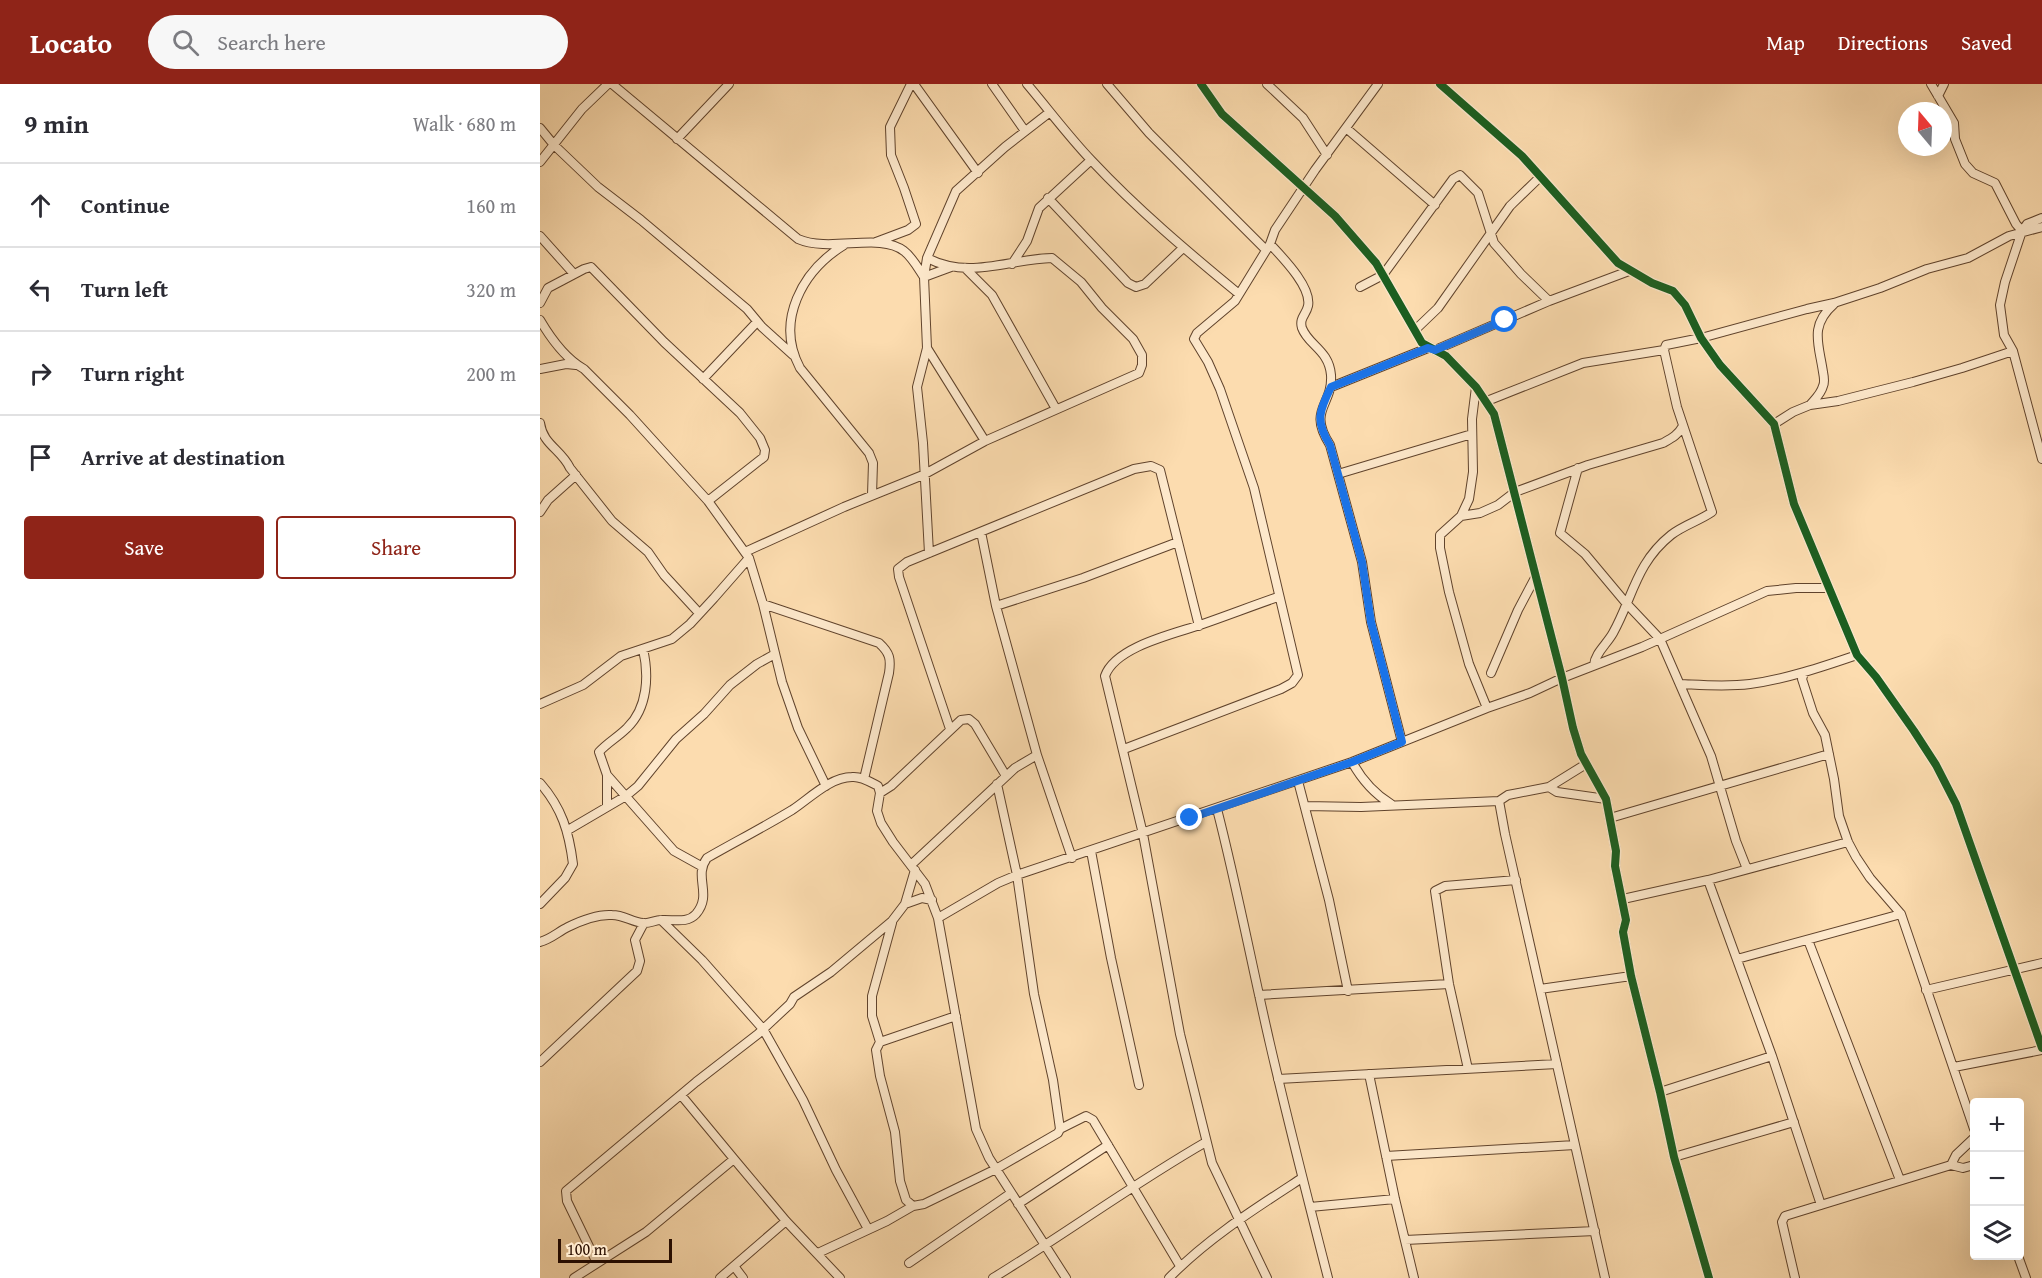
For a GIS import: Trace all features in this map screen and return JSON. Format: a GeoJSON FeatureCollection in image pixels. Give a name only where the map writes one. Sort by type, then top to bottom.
{"type":"FeatureCollection","features":[{"type":"Feature","properties":{"kind":"street"},"geometry":{"type":"LineString","coordinates":[[540,162],[582,109],[610,84],[798,239],[822,245],[874,242],[908,230],[916,224],[891,155],[890,127],[913,84],[978,173]]}},
{"type":"Feature","properties":{"kind":"street"},"geometry":{"type":"LineString","coordinates":[[677,139],[729,84]]}},
{"type":"Feature","properties":{"kind":"street"},"geometry":{"type":"LineString","coordinates":[[992,84],[1025,131]]}},
{"type":"Feature","properties":{"kind":"street"},"geometry":{"type":"LineString","coordinates":[[1027,84],[1091,160],[1183,248],[1239,294]]}},
{"type":"Feature","properties":{"kind":"street"},"geometry":{"type":"LineString","coordinates":[[1107,84],[1149,133],[1293,269],[1307,295],[1308,306],[1301,318],[1302,328],[1323,353],[1330,372],[1331,387],[1324,401],[1320,428],[1330,445],[1362,562],[1371,622],[1402,742]]}},
{"type":"Feature","properties":{"kind":"street"},"geometry":{"type":"LineString","coordinates":[[1201,84],[1222,114],[1335,216],[1376,263],[1422,343],[1446,356],[1476,387],[1494,414],[1573,728],[1586,764],[1606,799],[1616,851],[1615,866],[1626,920],[1623,932],[1630,976],[1674,1157],[1710,1278]]}},
{"type":"Feature","properties":{"kind":"street"},"geometry":{"type":"LineString","coordinates":[[1267,84],[1303,118],[1326,154]]}},
{"type":"Feature","properties":{"kind":"street"},"geometry":{"type":"LineString","coordinates":[[1124,749],[1271,693],[1292,683],[1298,675],[1254,488],[1220,389],[1194,339],[1197,333],[1235,301],[1268,247],[1275,230],[1326,154],[1378,84]]}},
{"type":"Feature","properties":{"kind":"street"},"geometry":{"type":"LineString","coordinates":[[1440,84],[1522,156],[1618,262],[1629,271],[1672,291],[1685,305],[1701,338],[1737,385],[1774,424],[1802,528],[1815,552],[1857,655],[1876,676],[1914,731],[1936,765],[1956,804],[2042,1049],[1954,1067]]}},
{"type":"Feature","properties":{"kind":"street"},"geometry":{"type":"LineString","coordinates":[[1931,84],[1954,123],[1955,139],[1965,164],[1973,173],[1995,183],[2022,231]]}},
{"type":"Feature","properties":{"kind":"street"},"geometry":{"type":"LineString","coordinates":[[1938,96],[1944,84]]}},
{"type":"Feature","properties":{"kind":"street"},"geometry":{"type":"LineString","coordinates":[[929,553],[923,443],[917,387],[927,348],[924,277],[927,258],[956,191],[1050,112]]}},
{"type":"Feature","properties":{"kind":"street"},"geometry":{"type":"LineString","coordinates":[[540,128],[554,145],[598,187],[641,219],[747,309],[757,322],[793,354],[811,383],[869,453],[873,463],[872,495]]}},
{"type":"Feature","properties":{"kind":"street"},"geometry":{"type":"LineString","coordinates":[[1346,128],[1435,205]]}},
{"type":"Feature","properties":{"kind":"street"},"geometry":{"type":"LineString","coordinates":[[1012,264],[1027,241],[1039,208],[1047,198],[1091,160]]}},
{"type":"Feature","properties":{"kind":"street"},"geometry":{"type":"LineString","coordinates":[[1360,286],[1383,275],[1453,179],[1460,175],[1478,193],[1494,243],[1549,301]]}},
{"type":"Feature","properties":{"kind":"street"},"geometry":{"type":"LineString","coordinates":[[1415,330],[1438,309],[1510,206],[1540,177]]}},
{"type":"Feature","properties":{"kind":"street"},"geometry":{"type":"LineString","coordinates":[[1047,198],[1128,283],[1136,287],[1145,284],[1183,248]]}},
{"type":"Feature","properties":{"kind":"street"},"geometry":{"type":"LineString","coordinates":[[2042,218],[2027,224],[2022,231],[2000,305],[2004,334],[2013,351],[2042,459]]}},
{"type":"Feature","properties":{"kind":"street"},"geometry":{"type":"LineString","coordinates":[[1594,665],[1598,654],[1613,633],[1646,560],[1672,534],[1712,512],[1683,426],[1664,350],[1666,345],[1834,303],[1927,269],[1968,258],[1991,244],[2022,231],[2042,227]]}},
{"type":"Feature","properties":{"kind":"street"},"geometry":{"type":"LineString","coordinates":[[540,236],[574,274]]}},
{"type":"Feature","properties":{"kind":"street"},"geometry":{"type":"LineString","coordinates":[[874,242],[902,249],[924,277]]}},
{"type":"Feature","properties":{"kind":"street"},"geometry":{"type":"LineString","coordinates":[[793,354],[789,331],[800,291],[805,281],[828,254],[844,245]]}},
{"type":"Feature","properties":{"kind":"street"},"geometry":{"type":"LineString","coordinates":[[540,704],[583,685],[621,656],[672,639],[699,613],[747,555],[872,495],[924,475],[985,441],[1139,372],[1142,365],[1142,354],[1133,339],[1102,308],[1081,282],[1052,258],[981,269],[952,267],[927,258]]}},
{"type":"Feature","properties":{"kind":"street"},"geometry":{"type":"LineString","coordinates":[[540,303],[548,288],[584,268],[591,267],[626,304],[740,413],[760,438],[765,450],[764,457],[708,501]]}},
{"type":"Feature","properties":{"kind":"street"},"geometry":{"type":"LineString","coordinates":[[924,277],[952,267]]}},
{"type":"Feature","properties":{"kind":"street"},"geometry":{"type":"LineString","coordinates":[[965,268],[992,295],[1056,409]]}},
{"type":"Feature","properties":{"kind":"street"},"geometry":{"type":"LineString","coordinates":[[1331,387],[1629,271]]}},
{"type":"Feature","properties":{"kind":"street"},"geometry":{"type":"LineString","coordinates":[[1810,405],[1819,395],[1824,384],[1817,343],[1818,329],[1824,313],[1834,303]]}},
{"type":"Feature","properties":{"kind":"street"},"geometry":{"type":"LineString","coordinates":[[540,320],[576,365]]}},
{"type":"Feature","properties":{"kind":"street"},"geometry":{"type":"LineString","coordinates":[[703,379],[757,322]]}},
{"type":"Feature","properties":{"kind":"street"},"geometry":{"type":"LineString","coordinates":[[927,348],[985,441]]}},
{"type":"Feature","properties":{"kind":"street"},"geometry":{"type":"LineString","coordinates":[[1487,401],[1583,363],[1664,350]]}},
{"type":"Feature","properties":{"kind":"street"},"geometry":{"type":"LineString","coordinates":[[1774,424],[1810,405],[1838,401],[1913,382],[2013,351]]}},
{"type":"Feature","properties":{"kind":"street"},"geometry":{"type":"LineString","coordinates":[[540,369],[566,364],[584,369],[630,415],[708,501],[747,555],[764,604],[782,682],[798,728],[826,786]]}},
{"type":"Feature","properties":{"kind":"street"},"geometry":{"type":"LineString","coordinates":[[1476,387],[1472,434],[1473,472],[1468,499],[1461,516],[1440,535],[1440,548],[1449,592],[1469,664],[1487,708]]}},
{"type":"Feature","properties":{"kind":"street"},"geometry":{"type":"LineString","coordinates":[[540,423],[541,434],[565,458],[612,520],[648,552],[677,591],[699,613]]}},
{"type":"Feature","properties":{"kind":"street"},"geometry":{"type":"LineString","coordinates":[[1461,516],[1480,513],[1498,505],[1515,492],[1578,468],[1672,438],[1683,426]]}},
{"type":"Feature","properties":{"kind":"street"},"geometry":{"type":"LineString","coordinates":[[1338,474],[1472,434]]}},
{"type":"Feature","properties":{"kind":"street"},"geometry":{"type":"LineString","coordinates":[[1662,442],[1689,445]]}},
{"type":"Feature","properties":{"kind":"street"},"geometry":{"type":"LineString","coordinates":[[950,729],[898,569],[907,562],[1134,469],[1151,466],[1160,470],[1199,626]]}},
{"type":"Feature","properties":{"kind":"street"},"geometry":{"type":"LineString","coordinates":[[1578,468],[1560,533],[1585,554],[1660,639],[1711,756],[1747,869]]}},
{"type":"Feature","properties":{"kind":"street"},"geometry":{"type":"LineString","coordinates":[[540,512],[548,500],[576,475]]}},
{"type":"Feature","properties":{"kind":"street"},"geometry":{"type":"LineString","coordinates":[[981,532],[996,606],[1036,755],[1072,858]]}},
{"type":"Feature","properties":{"kind":"street"},"geometry":{"type":"LineString","coordinates":[[996,606],[1083,578],[1178,542]]}},
{"type":"Feature","properties":{"kind":"street"},"geometry":{"type":"LineString","coordinates":[[1491,673],[1518,610],[1536,576]]}},
{"type":"Feature","properties":{"kind":"street"},"geometry":{"type":"LineString","coordinates":[[938,918],[998,883],[1017,875],[1352,762],[1530,693],[1767,591],[1829,588]]}},
{"type":"Feature","properties":{"kind":"street"},"geometry":{"type":"LineString","coordinates":[[1267,1278],[1212,1163],[1206,1142],[1180,1034],[1143,834],[1105,676],[1108,668],[1118,659],[1143,645],[1278,597]]}},
{"type":"Feature","properties":{"kind":"street"},"geometry":{"type":"LineString","coordinates":[[764,604],[879,643],[888,651],[891,661],[890,673],[864,779]]}},
{"type":"Feature","properties":{"kind":"street"},"geometry":{"type":"LineString","coordinates":[[608,806],[607,775],[599,752],[628,728],[642,705],[647,685],[643,649]]}},
{"type":"Feature","properties":{"kind":"street"},"geometry":{"type":"LineString","coordinates":[[568,830],[626,796],[638,786],[676,738],[704,714],[730,685],[757,664],[775,654]]}},
{"type":"Feature","properties":{"kind":"street"},"geometry":{"type":"LineString","coordinates":[[1680,684],[1722,686],[1750,684],[1804,673],[1857,655]]}},
{"type":"Feature","properties":{"kind":"street"},"geometry":{"type":"LineString","coordinates":[[1804,673],[1802,679],[1813,713],[1825,735],[1839,816],[1848,842],[1870,879],[1901,914],[1970,1117]]}},
{"type":"Feature","properties":{"kind":"street"},"geometry":{"type":"LineString","coordinates":[[540,942],[551,938],[567,927],[600,915],[627,917],[645,924],[661,920],[675,922],[686,920],[696,914],[704,892],[700,874],[701,866],[707,858],[790,811],[841,778],[853,776],[864,779],[879,789],[891,786],[961,720],[969,719],[975,724],[1006,776]]}},
{"type":"Feature","properties":{"kind":"street"},"geometry":{"type":"LineString","coordinates":[[1610,818],[1829,754]]}},
{"type":"Feature","properties":{"kind":"street"},"geometry":{"type":"LineString","coordinates":[[597,1263],[567,1201],[566,1191],[763,1029],[790,1004],[794,996],[831,972],[892,921],[905,904],[913,867],[997,784],[1015,768],[1036,755]]}},
{"type":"Feature","properties":{"kind":"street"},"geometry":{"type":"LineString","coordinates":[[1352,762],[1364,782],[1379,797],[1392,805]]}},
{"type":"Feature","properties":{"kind":"street"},"geometry":{"type":"LineString","coordinates":[[1305,806],[1361,807],[1499,801],[1509,795],[1549,787],[1586,764]]}},
{"type":"Feature","properties":{"kind":"street"},"geometry":{"type":"LineString","coordinates":[[607,775],[674,851],[701,866]]}},
{"type":"Feature","properties":{"kind":"street"},"geometry":{"type":"LineString","coordinates":[[1298,781],[1329,900],[1348,991]]}},
{"type":"Feature","properties":{"kind":"street"},"geometry":{"type":"LineString","coordinates":[[540,783],[560,811],[568,830],[573,864],[565,878],[540,904]]}},
{"type":"Feature","properties":{"kind":"street"},"geometry":{"type":"LineString","coordinates":[[997,784],[1017,875],[1034,994],[1053,1080],[1060,1129]]}},
{"type":"Feature","properties":{"kind":"street"},"geometry":{"type":"LineString","coordinates":[[1549,787],[1557,792],[1606,799]]}},
{"type":"Feature","properties":{"kind":"street"},"geometry":{"type":"LineString","coordinates":[[879,789],[877,811],[881,823],[925,884],[938,918],[976,1129],[1011,1193],[1066,1278]]}},
{"type":"Feature","properties":{"kind":"street"},"geometry":{"type":"LineString","coordinates":[[1499,801],[1605,1278]]}},
{"type":"Feature","properties":{"kind":"street"},"geometry":{"type":"LineString","coordinates":[[1217,809],[1234,873],[1278,1079],[1328,1278]]}},
{"type":"Feature","properties":{"kind":"street"},"geometry":{"type":"LineString","coordinates":[[1623,899],[1708,880],[1848,842]]}},
{"type":"Feature","properties":{"kind":"street"},"geometry":{"type":"LineString","coordinates":[[1091,851],[1139,1085]]}},
{"type":"Feature","properties":{"kind":"street"},"geometry":{"type":"LineString","coordinates":[[1468,1069],[1449,984],[1435,891],[1445,886],[1516,880]]}},
{"type":"Feature","properties":{"kind":"street"},"geometry":{"type":"LineString","coordinates":[[1708,880],[1772,1056],[1821,1205]]}},
{"type":"Feature","properties":{"kind":"street"},"geometry":{"type":"LineString","coordinates":[[905,904],[922,898],[932,900]]}},
{"type":"Feature","properties":{"kind":"street"},"geometry":{"type":"LineString","coordinates":[[1737,959],[1901,914]]}},
{"type":"Feature","properties":{"kind":"street"},"geometry":{"type":"LineString","coordinates":[[661,920],[702,960],[763,1029],[803,1100],[836,1170],[868,1229]]}},
{"type":"Feature","properties":{"kind":"street"},"geometry":{"type":"LineString","coordinates":[[892,921],[872,996],[872,1016],[880,1042],[876,1050],[880,1077],[895,1132],[900,1181],[906,1200],[913,1206]]}},
{"type":"Feature","properties":{"kind":"street"},"geometry":{"type":"LineString","coordinates":[[540,1062],[637,971],[640,962],[635,940],[645,924]]}},
{"type":"Feature","properties":{"kind":"street"},"geometry":{"type":"LineString","coordinates":[[1808,940],[1900,1180]]}},
{"type":"Feature","properties":{"kind":"street"},"geometry":{"type":"LineString","coordinates":[[1926,990],[2042,963]]}},
{"type":"Feature","properties":{"kind":"street"},"geometry":{"type":"LineString","coordinates":[[1540,989],[1630,976]]}},
{"type":"Feature","properties":{"kind":"street"},"geometry":{"type":"LineString","coordinates":[[1259,995],[1449,984]]}},
{"type":"Feature","properties":{"kind":"street"},"geometry":{"type":"LineString","coordinates":[[880,1042],[956,1016]]}},
{"type":"Feature","properties":{"kind":"street"},"geometry":{"type":"LineString","coordinates":[[1660,1092],[1772,1056]]}},
{"type":"Feature","properties":{"kind":"street"},"geometry":{"type":"LineString","coordinates":[[1278,1079],[1557,1064]]}},
{"type":"Feature","properties":{"kind":"street"},"geometry":{"type":"LineString","coordinates":[[1369,1074],[1414,1278]]}},
{"type":"Feature","properties":{"kind":"street"},"geometry":{"type":"LineString","coordinates":[[681,1095],[786,1221],[818,1253],[837,1277]]}},
{"type":"Feature","properties":{"kind":"street"},"geometry":{"type":"LineString","coordinates":[[818,1253],[996,1168],[1060,1129],[1088,1116],[1093,1120],[1180,1266]]}},
{"type":"Feature","properties":{"kind":"street"},"geometry":{"type":"LineString","coordinates":[[1674,1157],[1794,1122]]}},
{"type":"Feature","properties":{"kind":"street"},"geometry":{"type":"LineString","coordinates":[[993,1278],[1206,1142]]}},
{"type":"Feature","properties":{"kind":"street"},"geometry":{"type":"LineString","coordinates":[[1951,1165],[1956,1155],[1970,1142]]}},
{"type":"Feature","properties":{"kind":"street"},"geometry":{"type":"LineString","coordinates":[[1018,1204],[1108,1145]]}},
{"type":"Feature","properties":{"kind":"street"},"geometry":{"type":"LineString","coordinates":[[1386,1156],[1575,1145]]}},
{"type":"Feature","properties":{"kind":"street"},"geometry":{"type":"LineString","coordinates":[[574,1278],[646,1232],[734,1159]]}},
{"type":"Feature","properties":{"kind":"street"},"geometry":{"type":"LineString","coordinates":[[1795,1278],[1783,1219],[1951,1165],[1962,1168],[1970,1166]]}},
{"type":"Feature","properties":{"kind":"street"},"geometry":{"type":"LineString","coordinates":[[1169,1278],[1180,1266],[1238,1219],[1302,1178]]}},
{"type":"Feature","properties":{"kind":"street"},"geometry":{"type":"LineString","coordinates":[[909,1263],[1011,1193]]}},
{"type":"Feature","properties":{"kind":"street"},"geometry":{"type":"LineString","coordinates":[[1310,1207],[1395,1199]]}},
{"type":"Feature","properties":{"kind":"street"},"geometry":{"type":"LineString","coordinates":[[720,1278],[786,1221]]}},
{"type":"Feature","properties":{"kind":"street"},"geometry":{"type":"LineString","coordinates":[[1405,1240],[1595,1231]]}},
{"type":"Feature","properties":{"kind":"street"},"geometry":{"type":"LineString","coordinates":[[2019,1260],[2026,1278]]}},
{"type":"Feature","properties":{"kind":"street"},"geometry":{"type":"LineString","coordinates":[[734,1266],[743,1278]]}},
{"type":"Feature","properties":{"kind":"cycle path"},"geometry":{"type":"LineString","coordinates":[[1201,84],[1222,114],[1335,216],[1376,263],[1422,343],[1446,356],[1476,387],[1494,414],[1573,728],[1581,754],[1606,799],[1616,851],[1615,866],[1626,920],[1623,932],[1631,976],[1674,1157],[1709,1278]]}},
{"type":"Feature","properties":{"kind":"cycle path"},"geometry":{"type":"LineString","coordinates":[[1440,84],[1522,156],[1618,263],[1652,283],[1673,291],[1685,305],[1701,338],[1720,365],[1774,424],[1794,504],[1857,655],[1876,677],[1914,731],[1936,765],[1956,804],[2042,1048]]}},
{"type":"Feature","properties":{"kind":"route"},"geometry":{"type":"LineString","coordinates":[[1190,818],[1352,762],[1402,742],[1371,622],[1362,562],[1330,445],[1320,428],[1320,416],[1331,387],[1428,348],[1435,350],[1505,320]]}}]}
